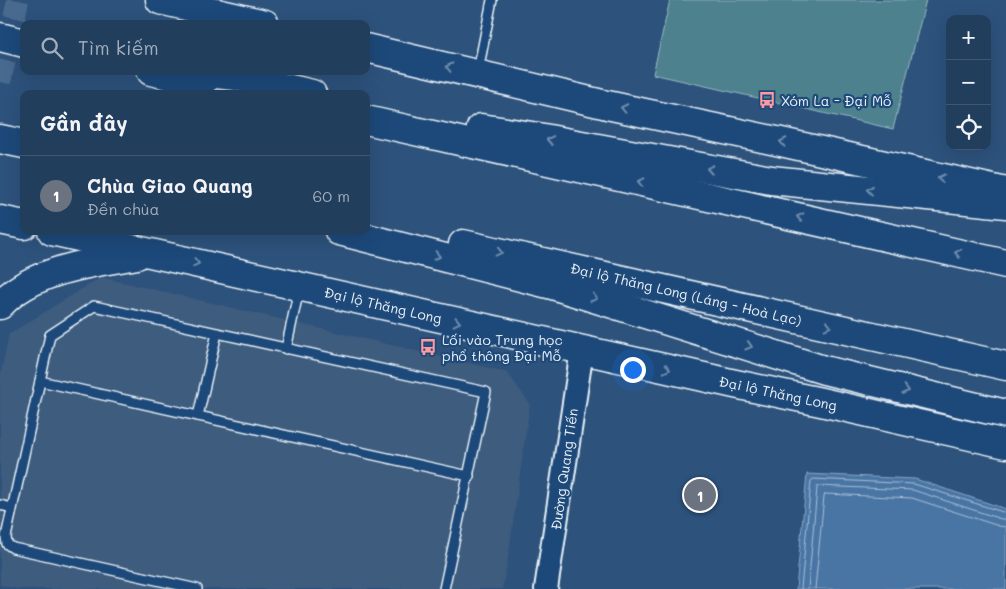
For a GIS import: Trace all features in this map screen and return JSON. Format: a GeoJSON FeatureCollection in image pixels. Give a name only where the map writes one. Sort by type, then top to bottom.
{"type":"FeatureCollection","features":[{"type":"Feature","properties":{"kind":"main road"},"geometry":{"type":"LineString","coordinates":[[160,0],[187,3],[250,20]]}},
{"type":"Feature","properties":{"kind":"main road"},"geometry":{"type":"LineString","coordinates":[[0,37],[20,42]]}},
{"type":"Feature","properties":{"kind":"main road"},"geometry":{"type":"LineString","coordinates":[[370,49],[607,104],[1006,192]]}},
{"type":"Feature","properties":{"kind":"main road"},"geometry":{"type":"LineString","coordinates":[[168,75],[234,90]]}},
{"type":"Feature","properties":{"kind":"main road"},"geometry":{"type":"LineString","coordinates":[[225,75],[295,90]]}},
{"type":"Feature","properties":{"kind":"main road"},"geometry":{"type":"LineString","coordinates":[[370,107],[426,119],[772,180],[1006,204]]}},
{"type":"Feature","properties":{"kind":"main road"},"geometry":{"type":"LineString","coordinates":[[370,121],[1006,264]]}},
{"type":"Feature","properties":{"kind":"main road"},"geometry":{"type":"LineString","coordinates":[[0,139],[20,143]]}},
{"type":"Feature","properties":{"kind":"main road"},"geometry":{"type":"LineString","coordinates":[[0,220],[20,224]]}},
{"type":"Feature","properties":{"kind":"main road","name":"Đại lộ Thăng Long (Láng - Hoà Lạc)"},"geometry":{"type":"LineString","coordinates":[[370,223],[1006,366]]}},
{"type":"Feature","properties":{"kind":"main road","name":"Đại lộ Thăng Long"},"geometry":{"type":"LineString","coordinates":[[70,235],[1006,444]]}},
{"type":"Feature","properties":{"kind":"main road"},"geometry":{"type":"LineString","coordinates":[[355,235],[552,285],[824,370],[1006,416]]}},
{"type":"Feature","properties":{"kind":"main road"},"geometry":{"type":"LineString","coordinates":[[0,304],[8,296],[34,281],[64,268],[149,253]]}},
{"type":"Feature","properties":{"kind":"main road"},"geometry":{"type":"LineString","coordinates":[[821,402],[1006,416]]}},
{"type":"Feature","properties":{"kind":"street","name":"Đường Quang Tiến"},"geometry":{"type":"LineString","coordinates":[[546,589],[582,350]]}},
{"type":"Feature","properties":{"kind":"lane"},"geometry":{"type":"LineString","coordinates":[[477,74],[492,0]]}},
{"type":"Feature","properties":{"kind":"lane"},"geometry":{"type":"LineString","coordinates":[[286,349],[300,287]]}},
{"type":"Feature","properties":{"kind":"lane"},"geometry":{"type":"LineString","coordinates":[[196,589],[13,548],[7,544],[12,508],[50,335],[94,306],[486,392],[444,589]]}},
{"type":"Feature","properties":{"kind":"lane"},"geometry":{"type":"LineString","coordinates":[[198,416],[217,333]]}},
{"type":"Feature","properties":{"kind":"lane"},"geometry":{"type":"LineString","coordinates":[[40,381],[469,476]]}},
{"type":"Feature","properties":{"kind":"lane"},"geometry":{"type":"LineString","coordinates":[[0,505],[12,508]]}},
{"type":"Feature","properties":{"kind":"shaded area"},"geometry":{"type":"Polygon","coordinates":[[[101,277],[507,372],[530,404],[508,560],[502,589],[18,589],[0,585],[0,376],[9,334],[101,277]]]}},
{"type":"Feature","properties":{"kind":"green space"},"geometry":{"type":"Polygon","coordinates":[[[670,0],[926,0],[893,129],[653,74],[670,0]]]}},
{"type":"Feature","properties":{"kind":"water"},"geometry":{"type":"Polygon","coordinates":[[[807,474],[915,479],[1006,509],[1006,589],[796,589],[807,474]]]}},
{"type":"Feature","properties":{"kind":"tunnel"},"geometry":{"type":"LineString","coordinates":[[0,82],[18,0]]}},
{"type":"Feature","properties":{"kind":"place","name":"Xóm La - Đại Mỗ"},"geometry":{"type":"Point","coordinates":[767,100]}},
{"type":"Feature","properties":{"kind":"place","name":"Lối vào Trung học phổ thông Đại Mỗ"},"geometry":{"type":"Point","coordinates":[428,347]}},
{"type":"Feature","properties":{"kind":"place","name":"Chùa Giao Quang"},"geometry":{"type":"Point","coordinates":[700,495]}}]}
